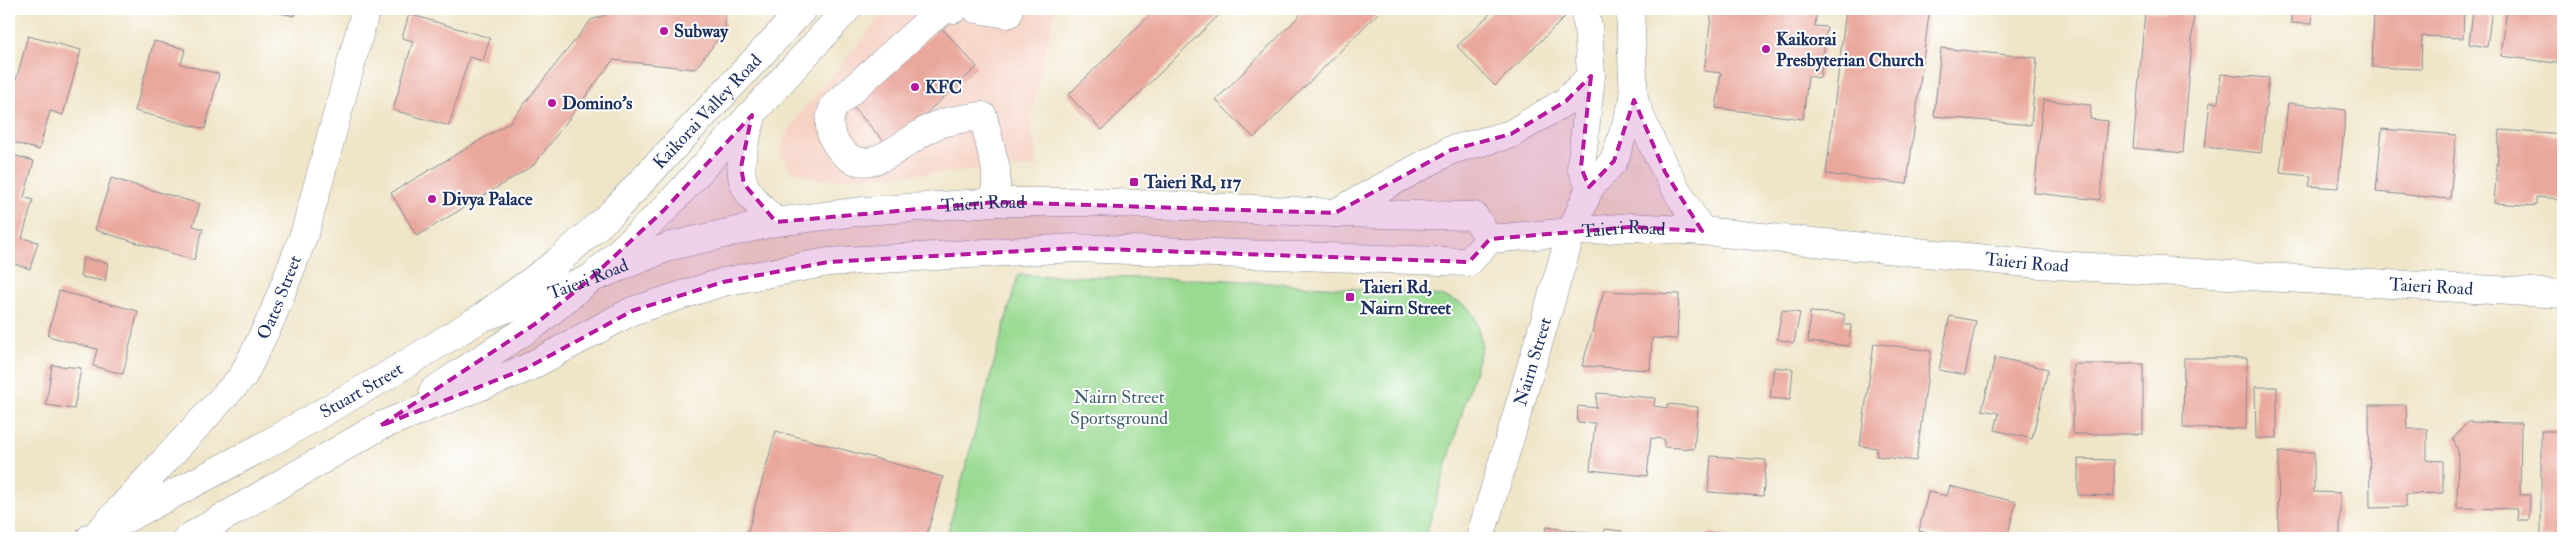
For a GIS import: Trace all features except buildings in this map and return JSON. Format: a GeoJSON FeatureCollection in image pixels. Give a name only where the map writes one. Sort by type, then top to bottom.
{"type":"FeatureCollection","features":[{"type":"Feature","properties":{"kind":"main road","name":"Oates Street"},"geometry":{"type":"LineString","coordinates":[[93,537],[243,376],[272,317],[305,232],[366,9]]}},
{"type":"Feature","properties":{"kind":"main road","name":"Kaikorai Valley Road"},"geometry":{"type":"LineString","coordinates":[[612,213],[803,9]]}},
{"type":"Feature","properties":{"kind":"main road","name":"Kaikorai Valley Road"},"geometry":{"type":"LineString","coordinates":[[590,279],[664,210],[847,9]]}},
{"type":"Feature","properties":{"kind":"main road"},"geometry":{"type":"LineString","coordinates":[[954,9],[944,10],[931,19],[834,106],[830,114],[830,133],[842,151],[850,158],[871,161],[892,154],[936,125],[983,116],[995,164],[996,202]]}},
{"type":"Feature","properties":{"kind":"main road"},"geometry":{"type":"LineString","coordinates":[[976,9],[1008,14]]}},
{"type":"Feature","properties":{"kind":"main road"},"geometry":{"type":"LineString","coordinates":[[1584,9],[1588,27],[1591,76],[1581,167],[1590,187]]}},
{"type":"Feature","properties":{"kind":"main road","name":"Nairn Street"},"geometry":{"type":"LineString","coordinates":[[1630,9],[1634,100],[1650,144],[1702,231]]}},
{"type":"Feature","properties":{"kind":"main road"},"geometry":{"type":"LineString","coordinates":[[1335,213],[1451,150],[1511,134],[1566,101],[1591,76]]}},
{"type":"Feature","properties":{"kind":"main road","name":"Nairn Street"},"geometry":{"type":"LineString","coordinates":[[1480,538],[1571,232],[1590,187],[1614,161],[1634,100]]}},
{"type":"Feature","properties":{"kind":"main road"},"geometry":{"type":"LineString","coordinates":[[752,115],[741,167],[744,184],[749,194],[776,222]]}},
{"type":"Feature","properties":{"kind":"main road","name":"Taieri Road"},"geometry":{"type":"LineString","coordinates":[[481,318],[590,279],[671,246],[776,222],[864,211],[996,202],[1095,202],[1335,213],[1474,216],[1490,239],[1631,227],[1702,231],[2038,264],[2563,294]]}},
{"type":"Feature","properties":{"kind":"main road","name":"Stuart Street"},"geometry":{"type":"LineString","coordinates":[[93,537],[262,447],[481,318],[556,263],[612,213]]}},
{"type":"Feature","properties":{"kind":"main road"},"geometry":{"type":"LineString","coordinates":[[380,426],[527,368],[632,311],[723,282],[828,262],[1075,248],[1468,262],[1490,239]]}},
{"type":"Feature","properties":{"kind":"main road"},"geometry":{"type":"LineString","coordinates":[[188,538],[380,426],[538,322],[590,279]]}},
{"type":"Feature","properties":{"kind":"highlighted area"},"geometry":{"type":"Polygon","coordinates":[[[1591,76],[1581,167],[1589,187],[1614,161],[1634,100],[1665,172],[1702,231],[1631,227],[1490,239],[1469,262],[1075,248],[828,262],[723,282],[632,311],[527,368],[380,426],[538,322],[590,279],[664,210],[752,115],[741,167],[744,184],[776,222],[996,202],[1335,213],[1451,150],[1511,134],[1566,101],[1591,76]]]}},
{"type":"Feature","properties":{"kind":"shaded area"},"geometry":{"type":"Polygon","coordinates":[[[888,9],[1055,9],[1030,119],[1038,167],[817,180],[790,169],[780,152],[786,135],[803,110],[888,9]]]}},
{"type":"Feature","properties":{"kind":"green space","name":"Nairn Street Sportsground"},"geometry":{"type":"Polygon","coordinates":[[[1018,275],[1228,280],[1434,295],[1457,301],[1464,305],[1474,316],[1482,346],[1425,538],[946,538],[1018,275]]]}},
{"type":"Feature","properties":{"kind":"place","name":"Subway"},"geometry":{"type":"Point","coordinates":[664,31]}},
{"type":"Feature","properties":{"kind":"place","name":"Kaikorai Presbyterian Church"},"geometry":{"type":"Point","coordinates":[1766,49]}},
{"type":"Feature","properties":{"kind":"place","name":"KFC"},"geometry":{"type":"Point","coordinates":[915,87]}},
{"type":"Feature","properties":{"kind":"place","name":"Domino's"},"geometry":{"type":"Point","coordinates":[552,103]}},
{"type":"Feature","properties":{"kind":"place","name":"Taieri Rd, 117"},"geometry":{"type":"Point","coordinates":[1134,182]}},
{"type":"Feature","properties":{"kind":"place","name":"Divya Palace"},"geometry":{"type":"Point","coordinates":[432,199]}},
{"type":"Feature","properties":{"kind":"place","name":"Taieri Rd, Nairn Street"},"geometry":{"type":"Point","coordinates":[1350,297]}}]}
